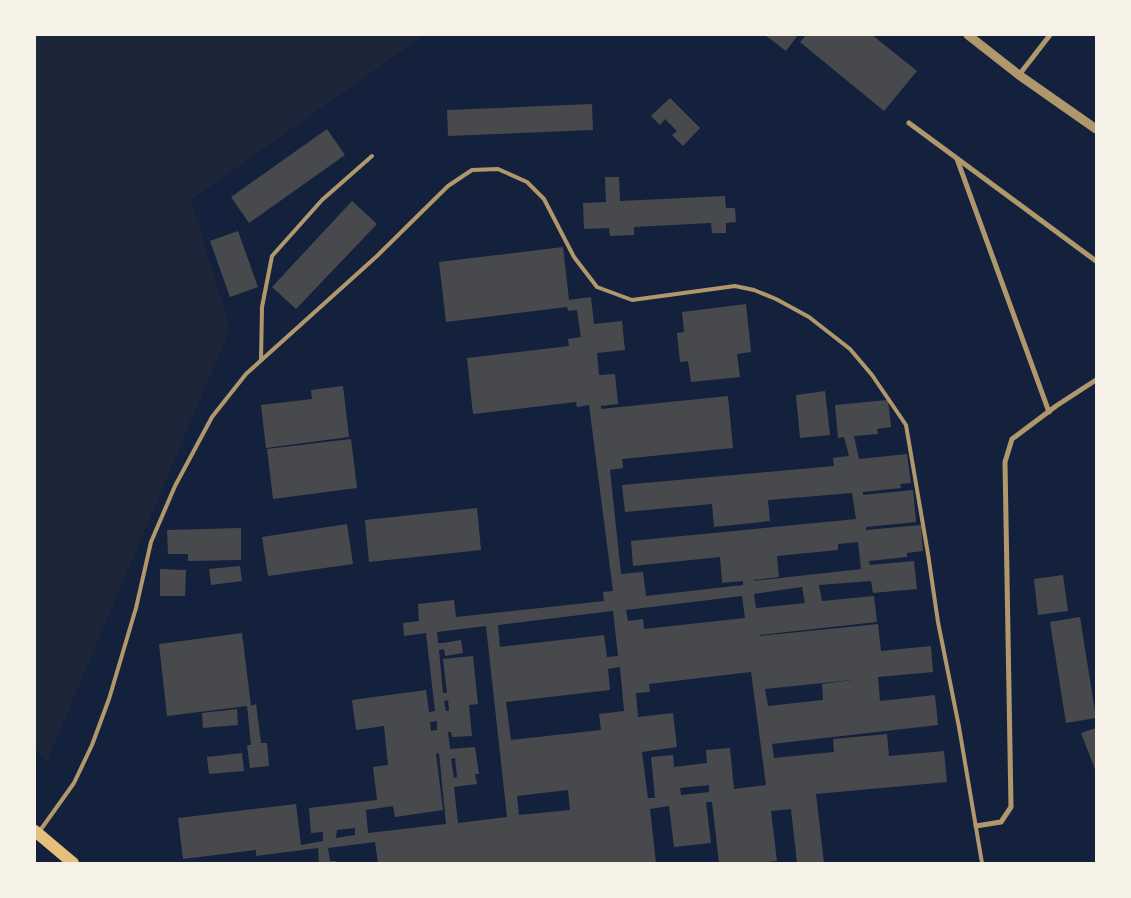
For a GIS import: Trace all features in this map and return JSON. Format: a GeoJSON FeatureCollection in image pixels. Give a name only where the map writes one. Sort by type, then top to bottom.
{"type":"FeatureCollection","features":[{"type":"Feature","properties":{"kind":"main road"},"geometry":{"type":"LineString","coordinates":[[36,832],[73,863]]}},
{"type":"Feature","properties":{"kind":"street"},"geometry":{"type":"LineString","coordinates":[[968,35],[1019,75],[1096,129]]}},
{"type":"Feature","properties":{"kind":"street"},"geometry":{"type":"LineString","coordinates":[[1019,75],[1050,35]]}},
{"type":"Feature","properties":{"kind":"street"},"geometry":{"type":"LineString","coordinates":[[909,123],[1096,262]]}},
{"type":"Feature","properties":{"kind":"street"},"geometry":{"type":"LineString","coordinates":[[957,158],[1049,412]]}},
{"type":"Feature","properties":{"kind":"street"},"geometry":{"type":"LineString","coordinates":[[976,826],[1001,822],[1011,806],[1006,462],[1012,439],[1096,380]]}},
{"type":"Feature","properties":{"kind":"lane"},"geometry":{"type":"LineString","coordinates":[[261,360],[262,307],[272,256],[322,200],[372,156]]}},
{"type":"Feature","properties":{"kind":"lane"},"geometry":{"type":"LineString","coordinates":[[36,832],[74,784],[92,745],[109,699],[136,608],[151,542],[175,486],[212,417],[246,374],[377,256],[448,186],[472,170],[498,169],[527,182],[544,199],[574,257],[597,287],[632,300],[735,286],[754,290],[776,299],[809,318],[850,349],[872,375],[906,425],[938,622],[959,727],[982,863]]}},
{"type":"Feature","properties":{"kind":"shaded area"},"geometry":{"type":"Polygon","coordinates":[[[35,35],[424,35],[191,200],[230,329],[47,761],[35,750],[35,35]]]}},
{"type":"Feature","properties":{"kind":"building"},"geometry":{"type":"Polygon","coordinates":[[[765,35],[798,35],[786,51],[765,35]]]}},
{"type":"Feature","properties":{"kind":"building"},"geometry":{"type":"Polygon","coordinates":[[[806,35],[872,35],[917,71],[884,111],[800,42],[806,35]]]}},
{"type":"Feature","properties":{"kind":"building"},"geometry":{"type":"Polygon","coordinates":[[[670,98],[700,128],[683,146],[672,135],[677,131],[665,119],[660,125],[651,116],[670,98]]]}},
{"type":"Feature","properties":{"kind":"building"},"geometry":{"type":"Polygon","coordinates":[[[592,104],[593,130],[448,136],[447,110],[592,104]]]}},
{"type":"Feature","properties":{"kind":"building"},"geometry":{"type":"Polygon","coordinates":[[[327,129],[345,155],[249,223],[231,197],[327,129]]]}},
{"type":"Feature","properties":{"kind":"building"},"geometry":{"type":"Polygon","coordinates":[[[605,177],[619,177],[620,201],[725,196],[726,208],[735,208],[736,222],[726,223],[726,233],[712,233],[711,223],[634,227],[634,235],[610,236],[609,228],[584,229],[583,203],[606,202],[605,177]]]}},
{"type":"Feature","properties":{"kind":"building"},"geometry":{"type":"Polygon","coordinates":[[[352,201],[377,224],[296,309],[272,287],[352,201]]]}},
{"type":"Feature","properties":{"kind":"building"},"geometry":{"type":"Polygon","coordinates":[[[238,231],[258,287],[230,297],[210,241],[238,231]]]}},
{"type":"Feature","properties":{"kind":"building"},"geometry":{"type":"Polygon","coordinates":[[[563,247],[569,300],[591,297],[594,324],[622,321],[625,350],[597,353],[599,375],[615,374],[618,404],[601,406],[601,409],[728,396],[733,448],[622,459],[623,468],[610,470],[621,574],[643,572],[646,596],[743,585],[743,581],[722,583],[720,557],[633,566],[631,541],[856,519],[852,493],[768,500],[770,521],[714,527],[712,504],[625,512],[622,485],[834,466],[833,458],[849,456],[844,437],[838,438],[835,405],[888,400],[891,427],[877,429],[878,434],[854,436],[859,459],[907,454],[911,483],[900,484],[901,488],[863,492],[863,495],[913,490],[916,522],[866,527],[866,530],[921,525],[923,551],[907,553],[907,557],[869,561],[870,565],[914,561],[917,589],[873,593],[871,581],[819,585],[822,601],[874,596],[877,622],[759,635],[878,624],[881,651],[931,646],[933,672],[878,677],[880,701],[935,695],[938,725],[772,744],[774,758],[834,752],[833,739],[887,734],[889,756],[944,751],[947,782],[816,794],[824,863],[797,863],[791,809],[771,811],[777,861],[719,863],[712,802],[706,802],[711,843],[674,847],[669,806],[650,809],[656,863],[378,863],[375,842],[328,848],[330,861],[336,861],[336,863],[319,863],[318,848],[256,856],[256,850],[183,859],[178,818],[296,804],[301,845],[323,841],[323,832],[311,833],[309,808],[377,800],[373,767],[388,765],[384,726],[356,730],[352,700],[426,690],[429,712],[435,711],[426,633],[404,636],[403,623],[419,621],[418,604],[454,600],[456,617],[604,601],[603,592],[613,591],[589,405],[577,407],[576,402],[473,414],[467,358],[569,346],[568,339],[581,337],[577,310],[568,311],[567,307],[446,322],[439,262],[563,247]],[[858,542],[838,544],[838,550],[777,556],[779,577],[753,581],[861,569],[858,542]],[[802,587],[754,594],[756,608],[805,603],[802,587]],[[742,596],[626,610],[628,621],[643,619],[644,629],[745,618],[742,596]],[[613,611],[498,625],[500,647],[604,635],[607,657],[618,656],[613,611]],[[486,626],[437,632],[438,643],[461,640],[463,653],[445,656],[444,649],[439,650],[443,693],[447,693],[443,659],[473,656],[478,704],[469,705],[472,736],[452,737],[451,732],[448,732],[450,749],[475,747],[479,774],[475,774],[477,784],[454,787],[458,823],[507,817],[486,626]],[[620,667],[608,669],[610,690],[506,702],[511,740],[601,730],[599,714],[624,711],[620,667]],[[751,672],[649,684],[650,692],[636,693],[638,717],[673,713],[677,747],[642,752],[648,798],[655,798],[651,757],[673,755],[674,767],[707,763],[706,750],[730,748],[734,789],[766,785],[751,672]],[[852,680],[765,689],[768,706],[823,700],[822,684],[852,680]],[[448,700],[444,701],[446,711],[449,711],[448,700]],[[437,721],[430,722],[431,731],[437,730],[437,721]],[[439,753],[436,754],[443,810],[395,817],[393,806],[366,810],[368,833],[446,824],[439,753]],[[455,758],[451,759],[454,778],[457,777],[455,758]],[[709,785],[680,788],[681,795],[709,792],[709,785]],[[568,790],[517,796],[519,815],[570,810],[568,790]],[[355,828],[337,830],[336,838],[355,835],[355,828]]]}},
{"type":"Feature","properties":{"kind":"building"},"geometry":{"type":"Polygon","coordinates":[[[746,304],[751,352],[737,354],[740,377],[691,382],[688,361],[680,362],[677,333],[684,332],[682,312],[746,304]]]}},
{"type":"Feature","properties":{"kind":"building"},"geometry":{"type":"Polygon","coordinates":[[[343,386],[349,437],[266,448],[261,405],[312,399],[311,390],[343,386]]]}},
{"type":"Feature","properties":{"kind":"building"},"geometry":{"type":"Polygon","coordinates":[[[825,391],[830,435],[800,438],[796,395],[825,391]]]}},
{"type":"Feature","properties":{"kind":"building"},"geometry":{"type":"Polygon","coordinates":[[[351,439],[357,488],[273,499],[267,449],[351,439]]]}},
{"type":"Feature","properties":{"kind":"building"},"geometry":{"type":"Polygon","coordinates":[[[477,508],[481,550],[369,562],[365,520],[477,508]]]}},
{"type":"Feature","properties":{"kind":"building"},"geometry":{"type":"Polygon","coordinates":[[[347,524],[353,564],[268,576],[262,537],[347,524]]]}},
{"type":"Feature","properties":{"kind":"building"},"geometry":{"type":"Polygon","coordinates":[[[241,528],[241,560],[188,561],[188,554],[168,554],[167,530],[241,528]]]}},
{"type":"Feature","properties":{"kind":"building"},"geometry":{"type":"Polygon","coordinates":[[[240,566],[242,581],[211,585],[209,569],[240,566]]]}},
{"type":"Feature","properties":{"kind":"building"},"geometry":{"type":"Polygon","coordinates":[[[160,569],[186,570],[185,596],[160,596],[160,569]]]}},
{"type":"Feature","properties":{"kind":"building"},"geometry":{"type":"Polygon","coordinates":[[[1063,575],[1068,611],[1038,615],[1034,579],[1063,575]]]}},
{"type":"Feature","properties":{"kind":"building"},"geometry":{"type":"Polygon","coordinates":[[[1080,617],[1096,718],[1066,723],[1050,622],[1080,617]]]}},
{"type":"Feature","properties":{"kind":"building"},"geometry":{"type":"Polygon","coordinates":[[[242,633],[251,706],[256,704],[261,743],[267,743],[269,766],[250,768],[247,745],[251,745],[247,706],[167,716],[159,644],[242,633]]]}},
{"type":"Feature","properties":{"kind":"building"},"geometry":{"type":"Polygon","coordinates":[[[237,709],[238,725],[203,728],[202,713],[237,709]]]}},
{"type":"Feature","properties":{"kind":"building"},"geometry":{"type":"Polygon","coordinates":[[[1096,728],[1096,772],[1081,733],[1096,728]]]}},
{"type":"Feature","properties":{"kind":"building"},"geometry":{"type":"Polygon","coordinates":[[[242,753],[244,771],[209,774],[207,757],[242,753]]]}}]}
